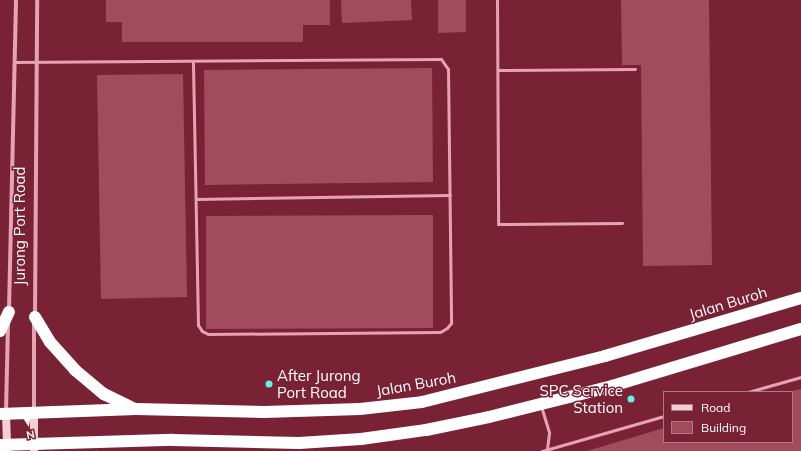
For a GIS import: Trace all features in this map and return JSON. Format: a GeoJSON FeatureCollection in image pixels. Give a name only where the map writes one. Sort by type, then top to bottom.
{"type":"FeatureCollection","features":[{"type":"Feature","properties":{"kind":"highway","name":"Jalan Buroh"},"geometry":{"type":"LineString","coordinates":[[3,414],[136,409],[360,409],[422,402],[605,356],[801,298]]}},
{"type":"Feature","properties":{"kind":"highway"},"geometry":{"type":"LineString","coordinates":[[0,331],[9,312]]}},
{"type":"Feature","properties":{"kind":"highway"},"geometry":{"type":"LineString","coordinates":[[34,317],[50,342],[75,370],[104,394],[136,409]]}},
{"type":"Feature","properties":{"kind":"highway"},"geometry":{"type":"LineString","coordinates":[[5,447],[34,448],[173,440],[299,443],[361,439],[426,430],[612,386],[801,329]]}},
{"type":"Feature","properties":{"kind":"highway"},"geometry":{"type":"LineString","coordinates":[[149,451],[173,440]]}},
{"type":"Feature","properties":{"kind":"main road","name":"Jurong Port Road"},"geometry":{"type":"LineString","coordinates":[[34,413],[34,448]]}},
{"type":"Feature","properties":{"kind":"main road","name":"Jurong Port Road"},"geometry":{"type":"LineString","coordinates":[[3,414],[5,447]]}},
{"type":"Feature","properties":{"kind":"street","name":"Jurong Port Road"},"geometry":{"type":"LineString","coordinates":[[3,414],[9,312],[16,0]]}},
{"type":"Feature","properties":{"kind":"street","name":"Jurong Port Road"},"geometry":{"type":"LineString","coordinates":[[34,413],[37,0]]}},
{"type":"Feature","properties":{"kind":"lane"},"geometry":{"type":"LineString","coordinates":[[497,0],[498,224],[622,223]]}},
{"type":"Feature","properties":{"kind":"lane"},"geometry":{"type":"LineString","coordinates":[[15,62],[441,59],[448,69],[451,323],[440,332],[208,334],[202,331],[198,325],[193,61]]}},
{"type":"Feature","properties":{"kind":"lane"},"geometry":{"type":"LineString","coordinates":[[498,70],[636,69]]}},
{"type":"Feature","properties":{"kind":"lane"},"geometry":{"type":"LineString","coordinates":[[196,199],[450,195]]}},
{"type":"Feature","properties":{"kind":"lane"},"geometry":{"type":"LineString","coordinates":[[752,391],[801,377]]}},
{"type":"Feature","properties":{"kind":"lane"},"geometry":{"type":"LineString","coordinates":[[541,404],[549,433],[547,450]]}},
{"type":"Feature","properties":{"kind":"lane"},"geometry":{"type":"LineString","coordinates":[[542,451],[663,416]]}},
{"type":"Feature","properties":{"kind":"building"},"geometry":{"type":"Polygon","coordinates":[[[106,0],[330,0],[330,25],[303,25],[303,42],[122,42],[122,22],[106,22],[106,0]]]}},
{"type":"Feature","properties":{"kind":"building"},"geometry":{"type":"Polygon","coordinates":[[[341,0],[411,0],[412,20],[342,23],[341,0]]]}},
{"type":"Feature","properties":{"kind":"building"},"geometry":{"type":"Polygon","coordinates":[[[438,0],[466,0],[466,32],[438,33],[438,0]]]}},
{"type":"Feature","properties":{"kind":"building"},"geometry":{"type":"Polygon","coordinates":[[[621,0],[709,0],[712,265],[643,266],[641,65],[622,65],[621,0]]]}},
{"type":"Feature","properties":{"kind":"building"},"geometry":{"type":"Polygon","coordinates":[[[432,68],[433,182],[205,185],[204,70],[432,68]]]}},
{"type":"Feature","properties":{"kind":"building"},"geometry":{"type":"Polygon","coordinates":[[[183,74],[187,297],[101,299],[97,75],[183,74]]]}},
{"type":"Feature","properties":{"kind":"building"},"geometry":{"type":"Polygon","coordinates":[[[433,215],[433,328],[206,329],[206,216],[433,215]]]}},
{"type":"Feature","properties":{"kind":"building"},"geometry":{"type":"Polygon","coordinates":[[[801,389],[801,451],[587,451],[663,428],[663,443],[793,443],[792,391],[801,389]]]}},
{"type":"Feature","properties":{"kind":"place","name":"After Jurong Port Road"},"geometry":{"type":"Point","coordinates":[269,384]}},
{"type":"Feature","properties":{"kind":"place","name":"SPC Service Station"},"geometry":{"type":"Point","coordinates":[631,399]}}]}
